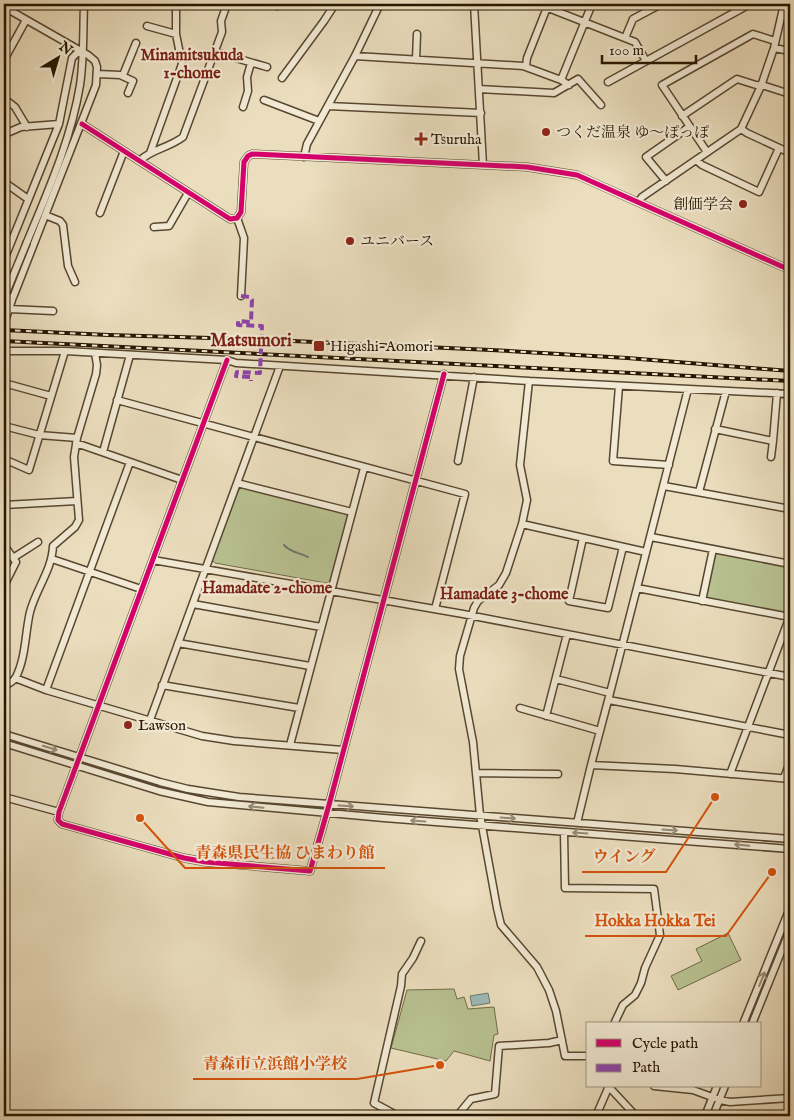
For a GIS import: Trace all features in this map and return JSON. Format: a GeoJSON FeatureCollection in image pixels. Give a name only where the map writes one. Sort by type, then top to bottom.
{"type":"FeatureCollection","features":[{"type":"Feature","properties":{"kind":"street"},"geometry":{"type":"LineString","coordinates":[[13,297],[4,298],[69,134],[79,87],[84,4]]}},
{"type":"Feature","properties":{"kind":"street"},"geometry":{"type":"LineString","coordinates":[[150,153],[182,64],[176,34],[176,4]]}},
{"type":"Feature","properties":{"kind":"street"},"geometry":{"type":"LineString","coordinates":[[140,161],[150,153],[170,146],[183,137],[222,32],[221,21],[227,4]]}},
{"type":"Feature","properties":{"kind":"street"},"geometry":{"type":"LineString","coordinates":[[282,78],[335,4]]}},
{"type":"Feature","properties":{"kind":"street"},"geometry":{"type":"LineString","coordinates":[[304,156],[307,144],[355,56],[380,4]]}},
{"type":"Feature","properties":{"kind":"street"},"geometry":{"type":"LineString","coordinates":[[474,4],[483,164]]}},
{"type":"Feature","properties":{"kind":"street"},"geometry":{"type":"LineString","coordinates":[[538,4],[548,6],[636,43],[646,61]]}},
{"type":"Feature","properties":{"kind":"street"},"geometry":{"type":"LineString","coordinates":[[562,80],[592,4]]}},
{"type":"Feature","properties":{"kind":"street"},"geometry":{"type":"LineString","coordinates":[[625,38],[632,19],[661,4]]}},
{"type":"Feature","properties":{"kind":"street"},"geometry":{"type":"LineString","coordinates":[[608,82],[750,4]]}},
{"type":"Feature","properties":{"kind":"street"},"geometry":{"type":"LineString","coordinates":[[639,202],[642,197],[740,129],[761,86],[775,44],[783,4]]}},
{"type":"Feature","properties":{"kind":"street"},"geometry":{"type":"LineString","coordinates":[[526,66],[527,58],[548,6]]}},
{"type":"Feature","properties":{"kind":"street"},"geometry":{"type":"LineString","coordinates":[[4,7],[95,61],[98,74],[82,124],[6,318]]}},
{"type":"Feature","properties":{"kind":"street"},"geometry":{"type":"LineString","coordinates":[[4,60],[26,20]]}},
{"type":"Feature","properties":{"kind":"street"},"geometry":{"type":"LineString","coordinates":[[147,26],[176,34]]}},
{"type":"Feature","properties":{"kind":"street"},"geometry":{"type":"LineString","coordinates":[[416,60],[417,34]]}},
{"type":"Feature","properties":{"kind":"street"},"geometry":{"type":"LineString","coordinates":[[707,152],[662,84],[753,34],[790,51]]}},
{"type":"Feature","properties":{"kind":"street"},"geometry":{"type":"LineString","coordinates":[[123,75],[136,43]]}},
{"type":"Feature","properties":{"kind":"street"},"geometry":{"type":"LineString","coordinates":[[4,259],[59,124],[71,61],[74,56],[82,52]]}},
{"type":"Feature","properties":{"kind":"street"},"geometry":{"type":"LineString","coordinates":[[215,52],[267,67]]}},
{"type":"Feature","properties":{"kind":"street"},"geometry":{"type":"LineString","coordinates":[[355,56],[526,66],[562,80],[569,85]]}},
{"type":"Feature","properties":{"kind":"street"},"geometry":{"type":"LineString","coordinates":[[243,107],[248,91],[247,77],[251,62]]}},
{"type":"Feature","properties":{"kind":"street"},"geometry":{"type":"LineString","coordinates":[[98,74],[123,75],[134,82],[128,92]]}},
{"type":"Feature","properties":{"kind":"street"},"geometry":{"type":"LineString","coordinates":[[479,89],[554,93],[579,79],[602,105]]}},
{"type":"Feature","properties":{"kind":"street"},"geometry":{"type":"LineString","coordinates":[[682,116],[737,79],[790,94]]}},
{"type":"Feature","properties":{"kind":"street"},"geometry":{"type":"LineString","coordinates":[[6,100],[15,107],[27,127]]}},
{"type":"Feature","properties":{"kind":"street"},"geometry":{"type":"LineString","coordinates":[[264,100],[319,121]]}},
{"type":"Feature","properties":{"kind":"street"},"geometry":{"type":"LineString","coordinates":[[328,106],[481,113]]}},
{"type":"Feature","properties":{"kind":"street"},"geometry":{"type":"LineString","coordinates":[[5,133],[27,127],[59,124]]}},
{"type":"Feature","properties":{"kind":"street"},"geometry":{"type":"LineString","coordinates":[[82,124],[228,218],[233,220],[238,218]]}},
{"type":"Feature","properties":{"kind":"street"},"geometry":{"type":"LineString","coordinates":[[666,181],[646,157],[689,127]]}},
{"type":"Feature","properties":{"kind":"street"},"geometry":{"type":"LineString","coordinates":[[740,129],[788,152]]}},
{"type":"Feature","properties":{"kind":"street"},"geometry":{"type":"LineString","coordinates":[[696,160],[702,165],[759,192],[779,148]]}},
{"type":"Feature","properties":{"kind":"street"},"geometry":{"type":"LineString","coordinates":[[100,212],[124,150]]}},
{"type":"Feature","properties":{"kind":"street"},"geometry":{"type":"LineString","coordinates":[[241,296],[244,238],[238,218],[241,212],[244,164],[247,157],[255,154],[536,167],[577,175],[790,270]]}},
{"type":"Feature","properties":{"kind":"street"},"geometry":{"type":"LineString","coordinates":[[4,182],[28,199]]}},
{"type":"Feature","properties":{"kind":"street"},"geometry":{"type":"LineString","coordinates":[[154,227],[169,226],[188,193]]}},
{"type":"Feature","properties":{"kind":"street"},"geometry":{"type":"LineString","coordinates":[[45,215],[60,221],[63,225],[68,266],[75,282]]}},
{"type":"Feature","properties":{"kind":"street"},"geometry":{"type":"LineString","coordinates":[[10,309],[53,310]]}},
{"type":"Feature","properties":{"kind":"street"},"geometry":{"type":"LineString","coordinates":[[4,351],[65,351],[227,360],[236,363],[280,366],[444,374],[529,381],[790,394]]}},
{"type":"Feature","properties":{"kind":"street"},"geometry":{"type":"LineString","coordinates":[[4,458],[29,470],[65,351]]}},
{"type":"Feature","properties":{"kind":"street"},"geometry":{"type":"LineString","coordinates":[[4,686],[15,678],[20,664],[31,610],[52,559],[53,546],[75,527],[79,520],[74,457],[96,374],[95,353]]}},
{"type":"Feature","properties":{"kind":"street"},"geometry":{"type":"LineString","coordinates":[[103,452],[130,355]]}},
{"type":"Feature","properties":{"kind":"street"},"geometry":{"type":"LineString","coordinates":[[227,360],[79,757],[59,812],[58,820],[62,824],[184,858],[310,871],[444,374]]}},
{"type":"Feature","properties":{"kind":"street"},"geometry":{"type":"LineString","coordinates":[[150,720],[280,366]]}},
{"type":"Feature","properties":{"kind":"street"},"geometry":{"type":"LineString","coordinates":[[458,461],[474,377]]}},
{"type":"Feature","properties":{"kind":"street"},"geometry":{"type":"LineString","coordinates":[[529,381],[520,465],[527,500],[522,524],[506,573],[499,585],[478,601],[474,608],[460,656],[459,669],[473,742],[480,815],[501,925],[537,967],[549,990],[556,1011],[565,1056],[586,1056]]}},
{"type":"Feature","properties":{"kind":"street"},"geometry":{"type":"LineString","coordinates":[[4,383],[51,396]]}},
{"type":"Feature","properties":{"kind":"street"},"geometry":{"type":"LineString","coordinates":[[619,386],[613,461],[669,465]]}},
{"type":"Feature","properties":{"kind":"street"},"geometry":{"type":"LineString","coordinates":[[577,823],[590,765],[610,696],[688,389]]}},
{"type":"Feature","properties":{"kind":"street"},"geometry":{"type":"LineString","coordinates":[[699,492],[726,391]]}},
{"type":"Feature","properties":{"kind":"street"},"geometry":{"type":"LineString","coordinates":[[771,456],[777,393]]}},
{"type":"Feature","properties":{"kind":"street"},"geometry":{"type":"LineString","coordinates":[[117,400],[203,425],[465,494],[435,609]]}},
{"type":"Feature","properties":{"kind":"street"},"geometry":{"type":"LineString","coordinates":[[4,426],[39,435],[77,441],[182,480]]}},
{"type":"Feature","properties":{"kind":"street"},"geometry":{"type":"LineString","coordinates":[[715,429],[773,441]]}},
{"type":"Feature","properties":{"kind":"street"},"geometry":{"type":"LineString","coordinates":[[46,690],[130,462]]}},
{"type":"Feature","properties":{"kind":"street"},"geometry":{"type":"LineString","coordinates":[[290,745],[364,468]]}},
{"type":"Feature","properties":{"kind":"street"},"geometry":{"type":"LineString","coordinates":[[237,483],[352,512]]}},
{"type":"Feature","properties":{"kind":"street"},"geometry":{"type":"LineString","coordinates":[[664,486],[790,509]]}},
{"type":"Feature","properties":{"kind":"street"},"geometry":{"type":"LineString","coordinates":[[4,505],[77,501]]}},
{"type":"Feature","properties":{"kind":"street"},"geometry":{"type":"LineString","coordinates":[[522,524],[646,552]]}},
{"type":"Feature","properties":{"kind":"street"},"geometry":{"type":"LineString","coordinates":[[650,537],[790,564]]}},
{"type":"Feature","properties":{"kind":"street"},"geometry":{"type":"LineString","coordinates":[[583,538],[569,601],[608,608],[623,547]]}},
{"type":"Feature","properties":{"kind":"street"},"geometry":{"type":"LineString","coordinates":[[13,558],[38,542]]}},
{"type":"Feature","properties":{"kind":"street"},"geometry":{"type":"LineString","coordinates":[[4,545],[16,562],[4,586]]}},
{"type":"Feature","properties":{"kind":"street"},"geometry":{"type":"LineString","coordinates":[[702,601],[712,549]]}},
{"type":"Feature","properties":{"kind":"street"},"geometry":{"type":"LineString","coordinates":[[52,559],[141,589]]}},
{"type":"Feature","properties":{"kind":"street"},"geometry":{"type":"LineString","coordinates":[[153,560],[472,615],[790,677]]}},
{"type":"Feature","properties":{"kind":"street"},"geometry":{"type":"LineString","coordinates":[[637,588],[790,616],[730,774]]}},
{"type":"Feature","properties":{"kind":"street"},"geometry":{"type":"LineString","coordinates":[[193,604],[321,627]]}},
{"type":"Feature","properties":{"kind":"street"},"geometry":{"type":"LineString","coordinates":[[546,716],[567,634]]}},
{"type":"Feature","properties":{"kind":"street"},"geometry":{"type":"LineString","coordinates":[[178,643],[310,666]]}},
{"type":"Feature","properties":{"kind":"street"},"geometry":{"type":"LineString","coordinates":[[15,678],[46,690],[99,704],[175,729],[234,741],[343,750]]}},
{"type":"Feature","properties":{"kind":"street"},"geometry":{"type":"LineString","coordinates":[[556,679],[610,696],[748,727],[790,734]]}},
{"type":"Feature","properties":{"kind":"street"},"geometry":{"type":"LineString","coordinates":[[162,685],[299,708]]}},
{"type":"Feature","properties":{"kind":"street"},"geometry":{"type":"LineString","coordinates":[[520,708],[600,731]]}},
{"type":"Feature","properties":{"kind":"street"},"geometry":{"type":"LineString","coordinates":[[4,734],[188,789],[239,797],[790,839]]}},
{"type":"Feature","properties":{"kind":"street"},"geometry":{"type":"LineString","coordinates":[[4,743],[159,791],[208,802],[790,849]]}},
{"type":"Feature","properties":{"kind":"street"},"geometry":{"type":"LineString","coordinates":[[590,765],[675,769],[787,779],[790,762]]}},
{"type":"Feature","properties":{"kind":"street"},"geometry":{"type":"LineString","coordinates":[[476,773],[558,774]]}},
{"type":"Feature","properties":{"kind":"street"},"geometry":{"type":"LineString","coordinates":[[4,797],[59,812]]}},
{"type":"Feature","properties":{"kind":"street"},"geometry":{"type":"LineString","coordinates":[[564,832],[565,888],[654,889],[660,935],[635,995],[623,1005],[615,1022]]}},
{"type":"Feature","properties":{"kind":"street"},"geometry":{"type":"LineString","coordinates":[[744,1022],[790,908]]}},
{"type":"Feature","properties":{"kind":"street"},"geometry":{"type":"LineString","coordinates":[[753,1022],[790,930]]}},
{"type":"Feature","properties":{"kind":"street"},"geometry":{"type":"LineString","coordinates":[[398,1116],[374,1103],[401,986],[402,974],[413,958],[420,941]]}},
{"type":"Feature","properties":{"kind":"street"},"geometry":{"type":"LineString","coordinates":[[457,1116],[471,1100],[495,1094],[499,1046],[549,1043],[562,1040]]}},
{"type":"Feature","properties":{"kind":"street"},"geometry":{"type":"LineString","coordinates":[[596,1116],[609,1088]]}},
{"type":"Feature","properties":{"kind":"street"},"geometry":{"type":"LineString","coordinates":[[610,1088],[636,1116]]}},
{"type":"Feature","properties":{"kind":"street"},"geometry":{"type":"LineString","coordinates":[[674,1088],[693,1090],[730,1102],[790,1098]]}},
{"type":"Feature","properties":{"kind":"street"},"geometry":{"type":"LineString","coordinates":[[705,1116],[716,1088]]}},
{"type":"Feature","properties":{"kind":"street"},"geometry":{"type":"LineString","coordinates":[[713,1116],[725,1088]]}},
{"type":"Feature","properties":{"kind":"green space"},"geometry":{"type":"Polygon","coordinates":[[[242,487],[346,514],[348,517],[331,581],[326,583],[215,563],[212,560],[238,491],[242,487]]]}},
{"type":"Feature","properties":{"kind":"green space"},"geometry":{"type":"Polygon","coordinates":[[[714,554],[790,567],[789,612],[785,613],[708,599],[706,595],[714,554]]]}},
{"type":"Feature","properties":{"kind":"green space"},"geometry":{"type":"Polygon","coordinates":[[[728,933],[741,960],[678,990],[671,976],[702,961],[696,949],[728,933]]]}},
{"type":"Feature","properties":{"kind":"green space"},"geometry":{"type":"Polygon","coordinates":[[[454,989],[457,999],[464,997],[468,1009],[494,1007],[498,1034],[494,1035],[490,1061],[454,1051],[446,1061],[391,1048],[407,990],[454,989]]]}},
{"type":"Feature","properties":{"kind":"water"},"geometry":{"type":"Polygon","coordinates":[[[488,993],[490,1003],[472,1006],[470,996],[488,993]]]}},
{"type":"Feature","properties":{"kind":"waterway"},"geometry":{"type":"LineString","coordinates":[[284,545],[292,551],[308,557]]}},
{"type":"Feature","properties":{"kind":"railway"},"geometry":{"type":"LineString","coordinates":[[4,330],[491,350],[627,358],[790,371]]}},
{"type":"Feature","properties":{"kind":"railway"},"geometry":{"type":"LineString","coordinates":[[4,341],[790,381]]}},
{"type":"Feature","properties":{"kind":"marked path"},"geometry":{"type":"LineString","coordinates":[[241,296],[250,297],[252,300],[251,322],[238,321],[238,325],[262,326],[260,373],[237,372],[236,376],[251,377],[251,381]]}},
{"type":"Feature","properties":{"kind":"cycle path"},"geometry":{"type":"LineString","coordinates":[[82,124],[230,219],[237,218],[241,212],[244,162],[252,154],[527,167],[577,175],[790,270]]}},
{"type":"Feature","properties":{"kind":"cycle path"},"geometry":{"type":"LineString","coordinates":[[227,360],[59,812],[58,820],[62,824],[184,858],[206,862],[310,871],[444,374]]}},
{"type":"Feature","properties":{"kind":"place","name":"つくだ温泉 ゆ～ぽっぽ"},"geometry":{"type":"Point","coordinates":[546,132]}},
{"type":"Feature","properties":{"kind":"place","name":"Tsuruha"},"geometry":{"type":"Point","coordinates":[421,139]}},
{"type":"Feature","properties":{"kind":"place","name":"創価学会"},"geometry":{"type":"Point","coordinates":[743,204]}},
{"type":"Feature","properties":{"kind":"place","name":"ユニバース"},"geometry":{"type":"Point","coordinates":[350,241]}},
{"type":"Feature","properties":{"kind":"place","name":"Higashi-Aomori"},"geometry":{"type":"Point","coordinates":[319,346]}},
{"type":"Feature","properties":{"kind":"place","name":"Lawson"},"geometry":{"type":"Point","coordinates":[128,725]}},
{"type":"Feature","properties":{"kind":"place","name":"ウイング"},"geometry":{"type":"Point","coordinates":[715,797]}},
{"type":"Feature","properties":{"kind":"place","name":"青森県民生協 ひまわり館"},"geometry":{"type":"Point","coordinates":[140,818]}},
{"type":"Feature","properties":{"kind":"place","name":"Hokka Hokka Tei"},"geometry":{"type":"Point","coordinates":[772,872]}},
{"type":"Feature","properties":{"kind":"place","name":"青森市立浜館小学校"},"geometry":{"type":"Point","coordinates":[440,1065]}},
{"type":"Feature","properties":{"kind":"district","name":"Minamitsukuda 1-chome"},"geometry":{"type":"Point","coordinates":[192,65]}},
{"type":"Feature","properties":{"kind":"district","name":"Matsumori"},"geometry":{"type":"Point","coordinates":[251,341]}},
{"type":"Feature","properties":{"kind":"district","name":"Hamadate 2-chome"},"geometry":{"type":"Point","coordinates":[267,589]}},
{"type":"Feature","properties":{"kind":"district","name":"Hamadate 3-chome"},"geometry":{"type":"Point","coordinates":[504,595]}}]}
